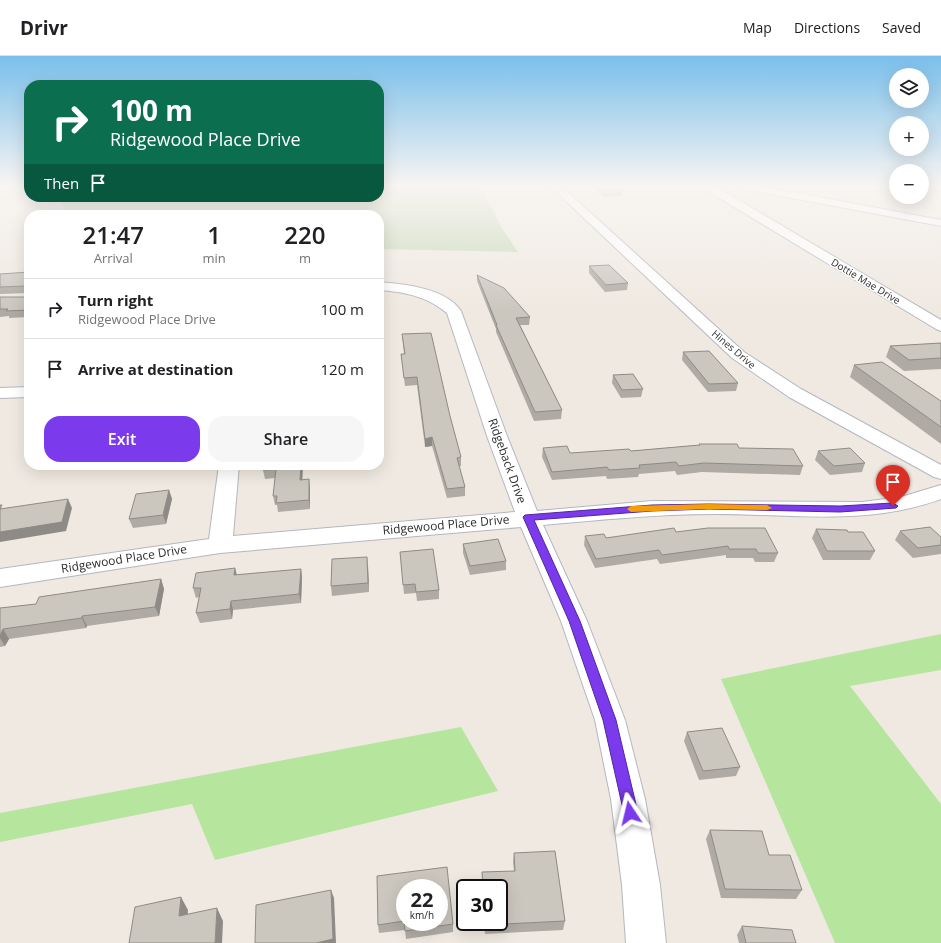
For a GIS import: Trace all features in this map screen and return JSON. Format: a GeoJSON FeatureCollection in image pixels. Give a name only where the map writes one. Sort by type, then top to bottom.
{"type":"FeatureCollection","features":[{"type":"Feature","properties":{"kind":"street","name":"Hines Drive"},"geometry":{"type":"LineString","coordinates":[[600,227],[738,355],[795,393],[941,473]]}},
{"type":"Feature","properties":{"kind":"street","name":"Dottie Mae Drive"},"geometry":{"type":"LineString","coordinates":[[775,227],[941,326]]}},
{"type":"Feature","properties":{"kind":"street","name":"Ridgeback Drive"},"geometry":{"type":"LineString","coordinates":[[384,286],[399,287],[421,292],[442,300],[454,311],[497,436],[528,517],[574,621],[610,720],[628,799],[641,885],[646,943]]}},
{"type":"Feature","properties":{"kind":"street"},"geometry":{"type":"LineString","coordinates":[[0,393],[24,392]]}},
{"type":"Feature","properties":{"kind":"street"},"geometry":{"type":"LineString","coordinates":[[220,545],[228,470]]}},
{"type":"Feature","properties":{"kind":"street","name":"Ridgewood Place Drive"},"geometry":{"type":"LineString","coordinates":[[0,578],[220,545],[528,517],[660,508],[709,506],[862,509],[903,504],[920,500],[941,492]]}},
{"type":"Feature","properties":{"kind":"green space"},"geometry":{"type":"Polygon","coordinates":[[[384,227],[502,227],[518,252],[384,249],[384,227]]]}},
{"type":"Feature","properties":{"kind":"green space"},"geometry":{"type":"Polygon","coordinates":[[[941,634],[941,670],[850,686],[941,804],[941,943],[835,943],[721,679],[941,634]]]}},
{"type":"Feature","properties":{"kind":"green space"},"geometry":{"type":"Polygon","coordinates":[[[461,727],[498,791],[215,860],[192,804],[0,842],[0,813],[461,727]]]}},
{"type":"Feature","properties":{"kind":"building"},"geometry":{"type":"Polygon","coordinates":[[[609,265],[628,283],[606,285],[589,266],[609,265]]]}},
{"type":"Feature","properties":{"kind":"building"},"geometry":{"type":"Polygon","coordinates":[[[24,272],[24,286],[0,287],[0,274],[24,272]]]}},
{"type":"Feature","properties":{"kind":"building"},"geometry":{"type":"Polygon","coordinates":[[[477,275],[504,288],[530,317],[516,318],[562,410],[535,412],[496,325],[477,275]]]}},
{"type":"Feature","properties":{"kind":"building"},"geometry":{"type":"Polygon","coordinates":[[[0,297],[24,297],[24,310],[6,311],[8,309],[0,309],[0,297]]]}},
{"type":"Feature","properties":{"kind":"building"},"geometry":{"type":"Polygon","coordinates":[[[431,333],[461,457],[457,458],[465,487],[447,489],[432,437],[425,439],[417,377],[404,378],[401,354],[405,354],[402,334],[431,333]]]}},
{"type":"Feature","properties":{"kind":"building"},"geometry":{"type":"Polygon","coordinates":[[[941,343],[941,358],[909,360],[890,346],[941,343]]]}},
{"type":"Feature","properties":{"kind":"building"},"geometry":{"type":"Polygon","coordinates":[[[709,351],[738,383],[709,384],[683,352],[709,351]]]}},
{"type":"Feature","properties":{"kind":"building"},"geometry":{"type":"Polygon","coordinates":[[[882,362],[941,401],[941,427],[854,365],[882,362]]]}},
{"type":"Feature","properties":{"kind":"building"},"geometry":{"type":"Polygon","coordinates":[[[633,374],[643,389],[622,390],[613,375],[633,374]]]}},
{"type":"Feature","properties":{"kind":"building"},"geometry":{"type":"Polygon","coordinates":[[[699,444],[737,444],[739,448],[793,449],[803,466],[704,463],[679,466],[676,462],[639,465],[640,468],[609,470],[607,467],[552,472],[543,448],[567,446],[570,453],[629,449],[631,451],[700,445],[699,444]]]}},
{"type":"Feature","properties":{"kind":"building"},"geometry":{"type":"Polygon","coordinates":[[[850,448],[865,463],[834,466],[818,451],[850,448]]]}},
{"type":"Feature","properties":{"kind":"building"},"geometry":{"type":"Polygon","coordinates":[[[276,470],[301,470],[300,480],[309,479],[309,500],[276,503],[277,496],[273,496],[276,470]]]}},
{"type":"Feature","properties":{"kind":"building"},"geometry":{"type":"Polygon","coordinates":[[[169,490],[163,515],[129,519],[136,494],[169,490]]]}},
{"type":"Feature","properties":{"kind":"building"},"geometry":{"type":"Polygon","coordinates":[[[68,499],[62,522],[0,532],[0,509],[68,499]]]}},
{"type":"Feature","properties":{"kind":"building"},"geometry":{"type":"Polygon","coordinates":[[[930,527],[941,537],[941,545],[918,548],[900,531],[930,527]]]}},
{"type":"Feature","properties":{"kind":"building"},"geometry":{"type":"Polygon","coordinates":[[[674,528],[676,532],[708,528],[765,528],[778,553],[758,553],[756,549],[729,549],[728,546],[662,555],[659,550],[596,559],[585,536],[604,534],[606,538],[674,528]]]}},
{"type":"Feature","properties":{"kind":"building"},"geometry":{"type":"Polygon","coordinates":[[[816,529],[863,532],[875,551],[827,551],[816,529]]]}},
{"type":"Feature","properties":{"kind":"building"},"geometry":{"type":"Polygon","coordinates":[[[498,539],[506,561],[470,566],[463,544],[498,539]]]}},
{"type":"Feature","properties":{"kind":"building"},"geometry":{"type":"Polygon","coordinates":[[[433,549],[439,590],[416,592],[415,584],[403,585],[400,552],[433,549]]]}},
{"type":"Feature","properties":{"kind":"building"},"geometry":{"type":"Polygon","coordinates":[[[367,557],[368,583],[331,586],[332,559],[367,557]]]}},
{"type":"Feature","properties":{"kind":"building"},"geometry":{"type":"Polygon","coordinates":[[[235,568],[234,575],[301,569],[299,594],[231,601],[230,609],[196,613],[201,588],[193,588],[196,573],[235,568]]]}},
{"type":"Feature","properties":{"kind":"building"},"geometry":{"type":"Polygon","coordinates":[[[161,579],[155,607],[82,616],[82,618],[3,629],[0,636],[0,608],[36,604],[39,597],[161,579]]]}},
{"type":"Feature","properties":{"kind":"building"},"geometry":{"type":"Polygon","coordinates":[[[722,728],[740,767],[703,771],[687,732],[722,728]]]}},
{"type":"Feature","properties":{"kind":"building"},"geometry":{"type":"Polygon","coordinates":[[[710,830],[762,831],[769,855],[790,855],[802,890],[725,889],[710,830]]]}},
{"type":"Feature","properties":{"kind":"building"},"geometry":{"type":"Polygon","coordinates":[[[555,851],[565,921],[508,924],[508,879],[482,879],[482,872],[515,871],[514,853],[555,851]]]}},
{"type":"Feature","properties":{"kind":"building"},"geometry":{"type":"Polygon","coordinates":[[[447,867],[453,924],[448,925],[448,879],[396,879],[396,922],[378,925],[377,876],[447,867]]]}},
{"type":"Feature","properties":{"kind":"building"},"geometry":{"type":"Polygon","coordinates":[[[331,890],[333,939],[316,943],[255,943],[256,905],[331,890]]]}},
{"type":"Feature","properties":{"kind":"building"},"geometry":{"type":"Polygon","coordinates":[[[181,897],[179,916],[217,908],[215,943],[129,943],[135,907],[181,897]]]}},
{"type":"Feature","properties":{"kind":"building"},"geometry":{"type":"Polygon","coordinates":[[[742,926],[792,930],[796,943],[746,943],[742,926]]]}},
{"type":"Feature","properties":{"kind":"slow traffic"},"geometry":{"type":"LineString","coordinates":[[631,509],[709,506],[767,508]]}},
{"type":"Feature","properties":{"kind":"route"},"geometry":{"type":"LineString","coordinates":[[630,813],[610,720],[574,621],[528,517],[652,508],[709,506],[840,509],[862,509],[893,506]]}}]}
